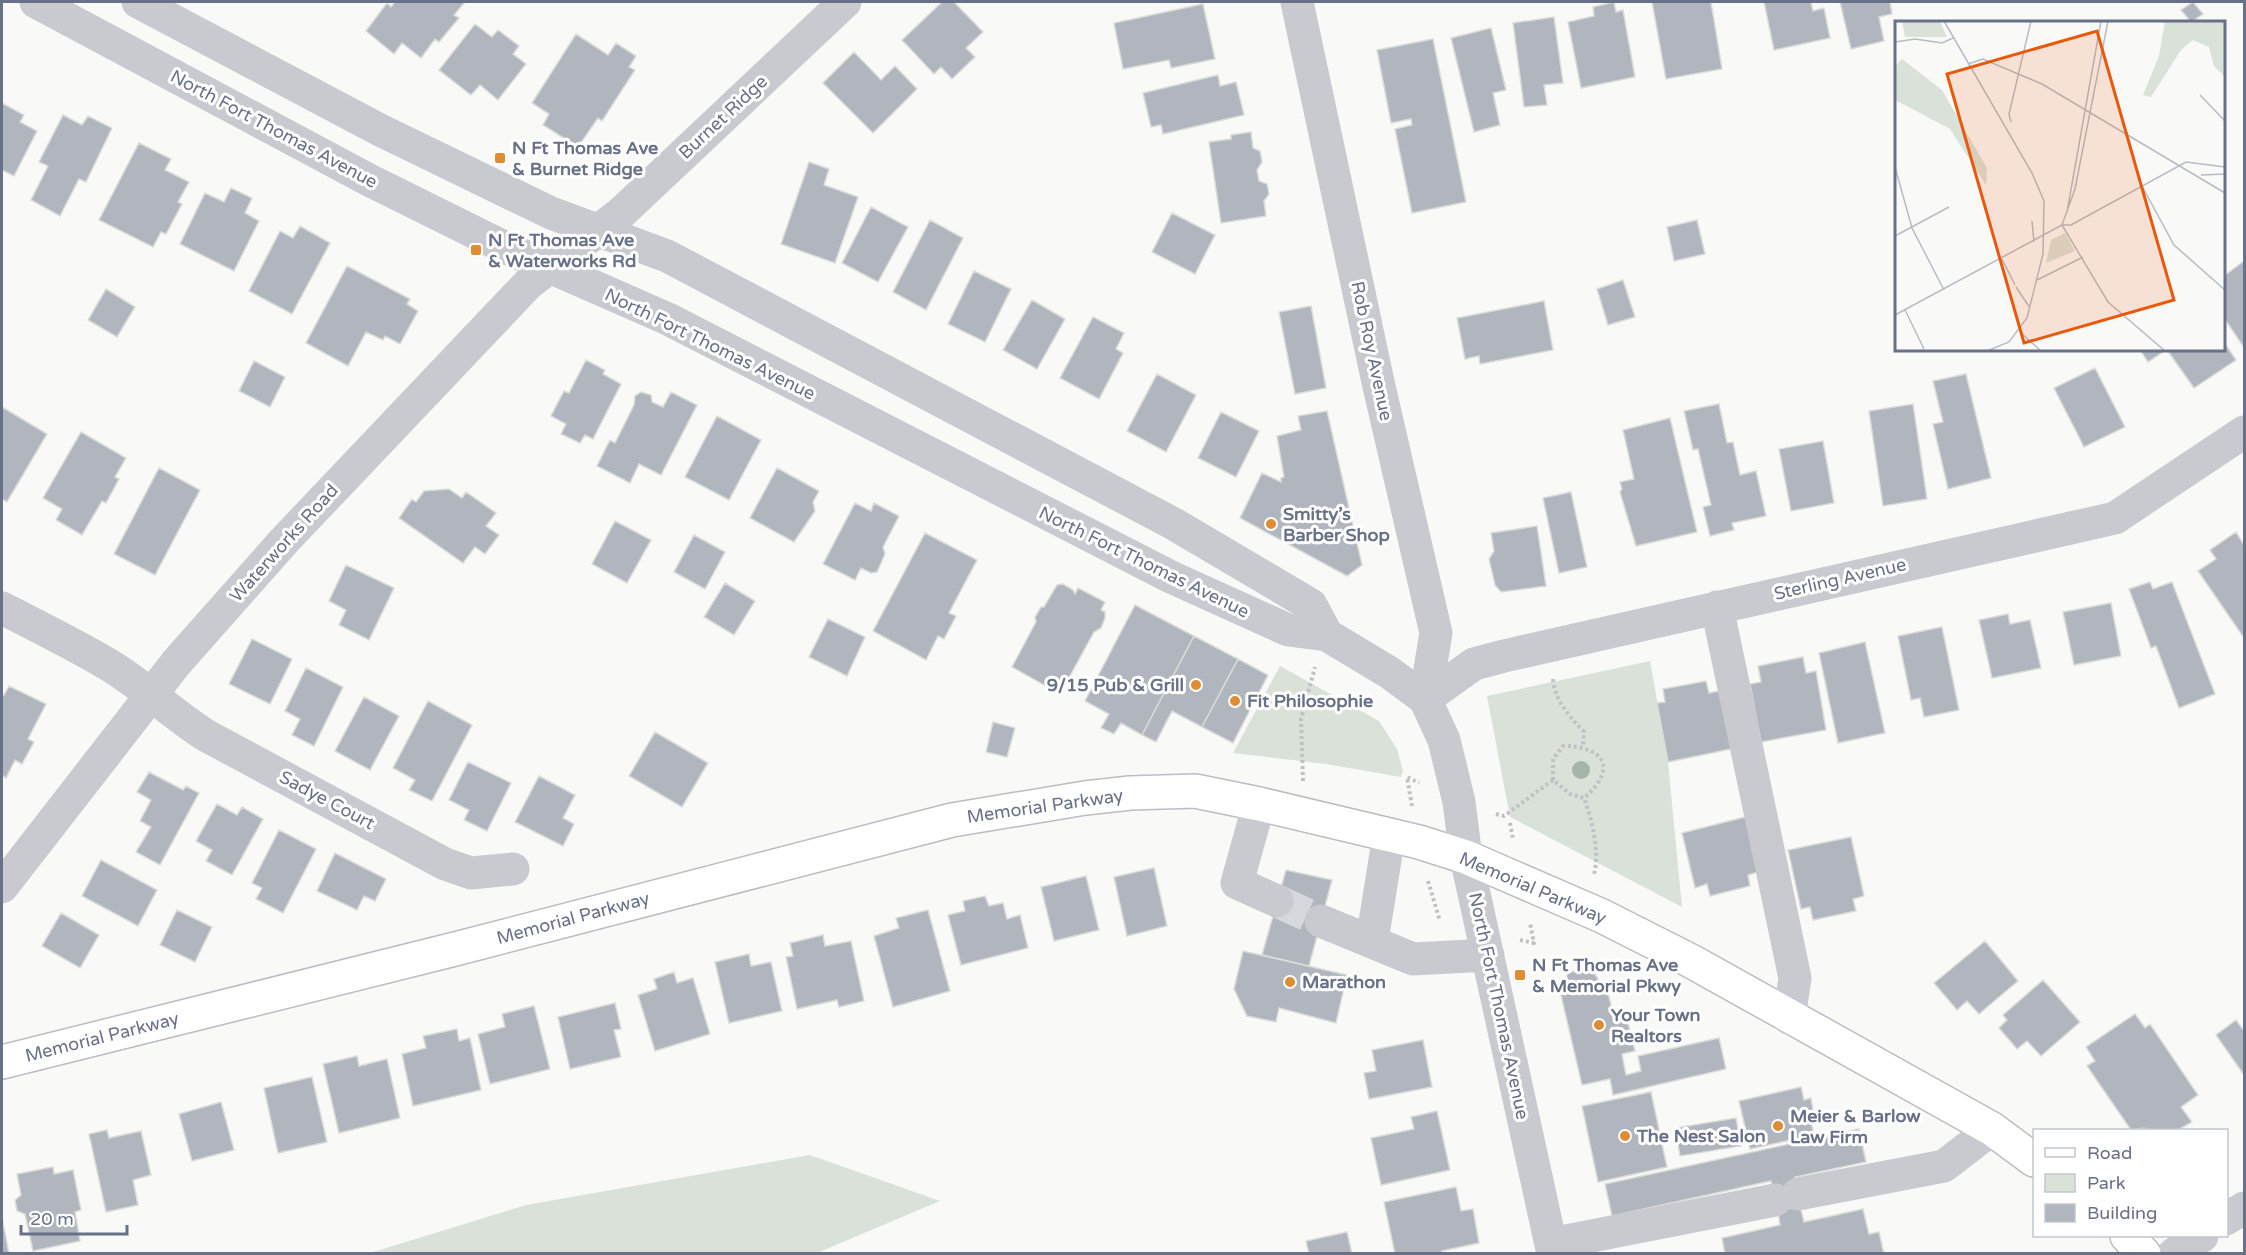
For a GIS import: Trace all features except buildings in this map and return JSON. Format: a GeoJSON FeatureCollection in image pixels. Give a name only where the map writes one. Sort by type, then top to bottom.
{"type":"FeatureCollection","features":[{"type":"Feature","properties":{"kind":"main road","name":"Memorial Parkway"},"geometry":{"type":"LineString","coordinates":[[2,1062],[459,948],[952,820],[1045,802],[1130,793],[1195,791],[1389,835],[1466,857],[1584,909],[1691,961],[1992,1129],[2033,1159]]}},
{"type":"Feature","properties":{"kind":"main road"},"geometry":{"type":"LineString","coordinates":[[2128,1237],[2144,1254]]}},
{"type":"Feature","properties":{"kind":"street","name":"North Fort Thomas Avenue"},"geometry":{"type":"LineString","coordinates":[[36,2],[360,175],[550,268],[668,319],[1171,577],[1288,630],[1327,635],[1390,673],[1425,699],[1444,740],[1459,802],[1466,857],[1552,1249]]}},
{"type":"Feature","properties":{"kind":"street"},"geometry":{"type":"LineString","coordinates":[[138,2],[380,130],[551,213],[667,256],[1173,524],[1311,605],[1327,635]]}},
{"type":"Feature","properties":{"kind":"street","name":"Burnet Ridge"},"geometry":{"type":"LineString","coordinates":[[599,230],[620,214],[845,2]]}},
{"type":"Feature","properties":{"kind":"street","name":"Rob Roy Avenue"},"geometry":{"type":"LineString","coordinates":[[1297,2],[1376,370],[1436,633],[1425,699]]}},
{"type":"Feature","properties":{"kind":"street","name":"Waterworks Road"},"geometry":{"type":"LineString","coordinates":[[2,887],[153,696],[176,663],[284,541],[529,283],[599,230]]}},
{"type":"Feature","properties":{"kind":"street","name":"Sterling Avenue"},"geometry":{"type":"LineString","coordinates":[[1425,699],[1474,664],[1550,644],[2115,518],[2244,432]]}},
{"type":"Feature","properties":{"kind":"street"},"geometry":{"type":"LineString","coordinates":[[1717,607],[1795,978],[1790,1018]]}},
{"type":"Feature","properties":{"kind":"street","name":"Sadye Court"},"geometry":{"type":"LineString","coordinates":[[2,608],[108,664],[153,696],[180,719],[207,736],[445,864],[471,873],[513,869]]}},
{"type":"Feature","properties":{"kind":"street"},"geometry":{"type":"LineString","coordinates":[[1259,804],[1237,883],[1277,901]]}},
{"type":"Feature","properties":{"kind":"street"},"geometry":{"type":"LineString","coordinates":[[1372,941],[1389,835]]}},
{"type":"Feature","properties":{"kind":"street"},"geometry":{"type":"LineString","coordinates":[[1321,921],[1413,959],[1488,955]]}},
{"type":"Feature","properties":{"kind":"street"},"geometry":{"type":"LineString","coordinates":[[1552,1249],[1786,1197],[1944,1166],[1992,1129]]}},
{"type":"Feature","properties":{"kind":"street"},"geometry":{"type":"LineString","coordinates":[[2228,1218],[2244,1208]]}},
{"type":"Feature","properties":{"kind":"street"},"geometry":{"type":"LineString","coordinates":[[2174,1254],[2200,1237]]}},
{"type":"Feature","properties":{"kind":"path"},"geometry":{"type":"LineString","coordinates":[[1302,815],[1301,719],[1327,635]]}},
{"type":"Feature","properties":{"kind":"path"},"geometry":{"type":"LineString","coordinates":[[1550,644],[1555,694],[1584,732],[1583,746]]}},
{"type":"Feature","properties":{"kind":"path"},"geometry":{"type":"LineString","coordinates":[[1553,780],[1553,759],[1563,746],[1583,746],[1595,753],[1603,762],[1604,776],[1596,789],[1584,798]]}},
{"type":"Feature","properties":{"kind":"path"},"geometry":{"type":"LineString","coordinates":[[1553,780],[1570,794],[1584,798]]}},
{"type":"Feature","properties":{"kind":"path"},"geometry":{"type":"LineString","coordinates":[[1504,816],[1553,780]]}},
{"type":"Feature","properties":{"kind":"path"},"geometry":{"type":"LineString","coordinates":[[1584,798],[1591,819],[1597,862],[1584,909]]}},
{"type":"Feature","properties":{"kind":"green space"},"geometry":{"type":"Polygon","coordinates":[[[1650,661],[1668,762],[1682,907],[1510,817],[1487,696],[1650,661]]]}},
{"type":"Feature","properties":{"kind":"green space"},"geometry":{"type":"Polygon","coordinates":[[[1280,666],[1379,721],[1397,749],[1403,771],[1401,777],[1326,764],[1233,753],[1280,666]]]}},
{"type":"Feature","properties":{"kind":"green space"},"geometry":{"type":"Polygon","coordinates":[[[810,1155],[940,1201],[817,1253],[370,1253],[526,1205],[810,1155]]]}},
{"type":"Feature","properties":{"kind":"tunnel"},"geometry":{"type":"LineString","coordinates":[[1277,901],[1321,921]]}},
{"type":"Feature","properties":{"kind":"place","name":"N Ft Thomas Ave & Burnet Ridge"},"geometry":{"type":"Point","coordinates":[500,158]}},
{"type":"Feature","properties":{"kind":"place","name":"N Ft Thomas Ave & Waterworks Rd"},"geometry":{"type":"Point","coordinates":[476,250]}},
{"type":"Feature","properties":{"kind":"place","name":"Smitty’s Barber Shop"},"geometry":{"type":"Point","coordinates":[1271,524]}},
{"type":"Feature","properties":{"kind":"place","name":"9/15 Pub & Grill"},"geometry":{"type":"Point","coordinates":[1196,685]}},
{"type":"Feature","properties":{"kind":"place","name":"Fit Philosophie"},"geometry":{"type":"Point","coordinates":[1235,701]}},
{"type":"Feature","properties":{"kind":"place","name":"N Ft Thomas Ave & Memorial Pkwy"},"geometry":{"type":"Point","coordinates":[1520,975]}},
{"type":"Feature","properties":{"kind":"place","name":"Marathon"},"geometry":{"type":"Point","coordinates":[1290,982]}},
{"type":"Feature","properties":{"kind":"place","name":"Your Town Realtors"},"geometry":{"type":"Point","coordinates":[1599,1025]}},
{"type":"Feature","properties":{"kind":"place","name":"Meier & Barlow Law Firm"},"geometry":{"type":"Point","coordinates":[1778,1126]}},
{"type":"Feature","properties":{"kind":"place","name":"The Nest Salon"},"geometry":{"type":"Point","coordinates":[1625,1136]}}]}
